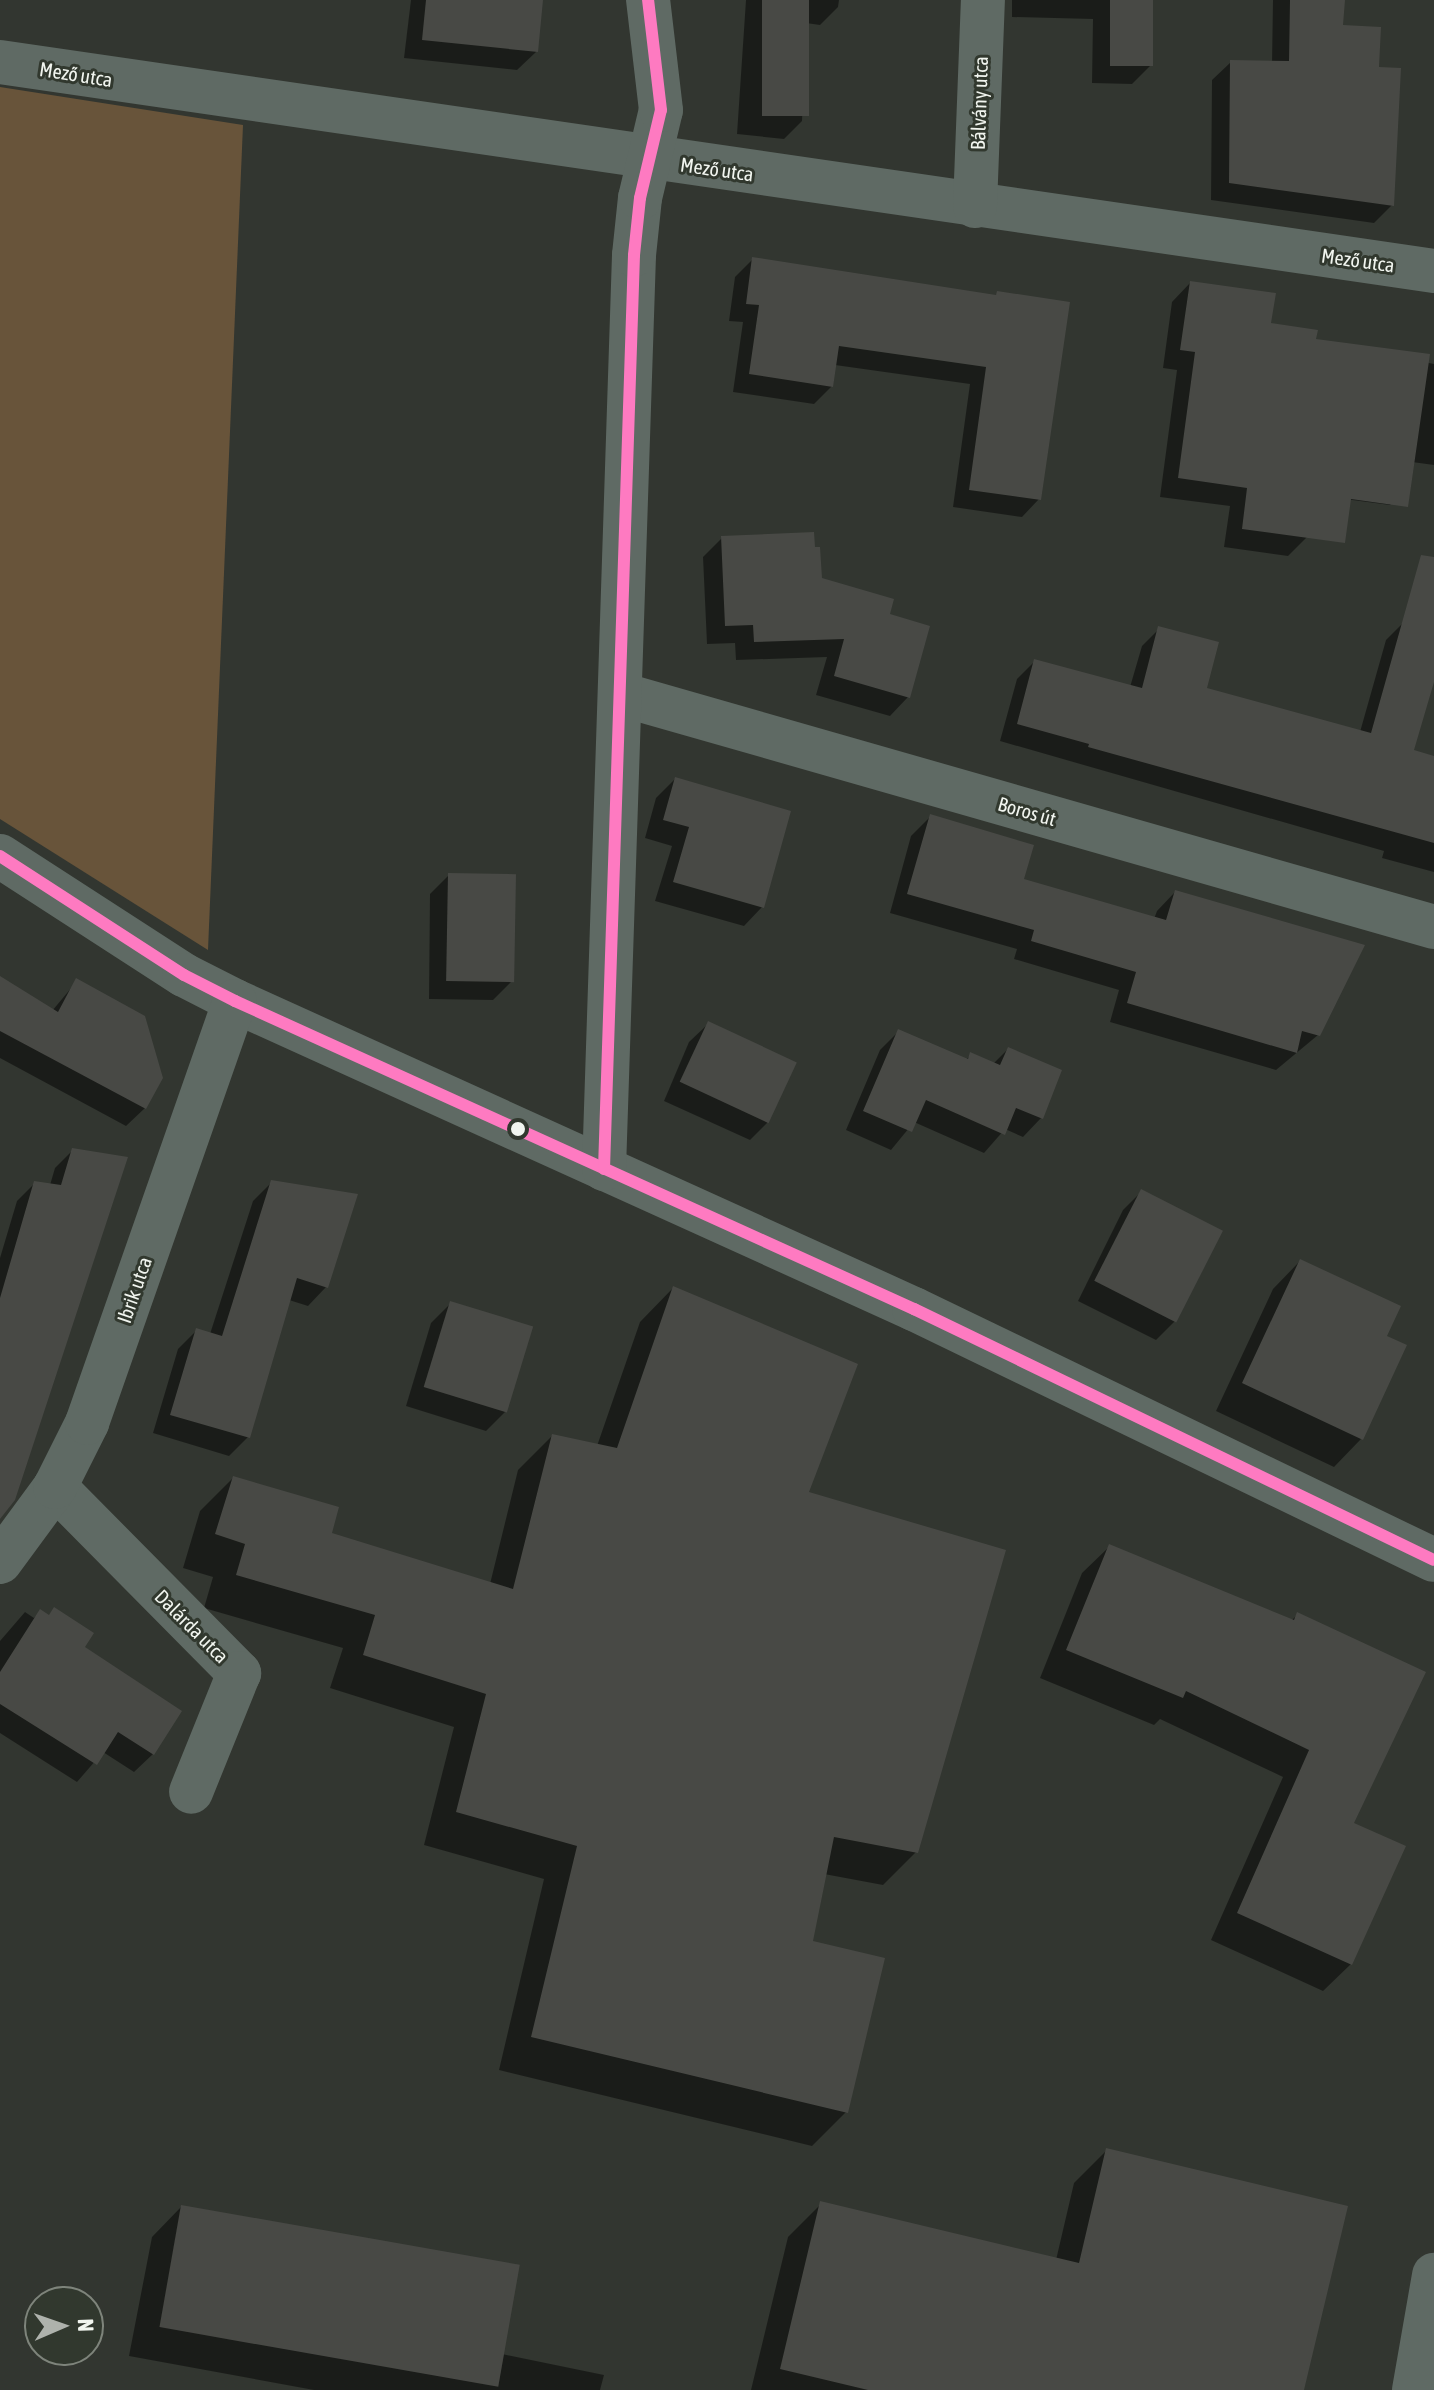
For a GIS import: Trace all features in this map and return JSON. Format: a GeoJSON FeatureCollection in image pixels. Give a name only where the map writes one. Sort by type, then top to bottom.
{"type":"FeatureCollection","features":[{"type":"Feature","properties":{"kind":"street"},"geometry":{"type":"LineString","coordinates":[[604,1169],[634,255],[649,159],[661,110],[648,0]]}},
{"type":"Feature","properties":{"kind":"street","name":"Bálvány utca"},"geometry":{"type":"LineString","coordinates":[[975,206],[983,0]]}},
{"type":"Feature","properties":{"kind":"street","name":"Mező utca"},"geometry":{"type":"LineString","coordinates":[[0,62],[1434,271]]}},
{"type":"Feature","properties":{"kind":"street","name":"Boros út"},"geometry":{"type":"LineString","coordinates":[[620,694],[1434,927]]}},
{"type":"Feature","properties":{"kind":"street"},"geometry":{"type":"LineString","coordinates":[[0,856],[184,975],[235,1001],[914,1309],[1434,1560]]}},
{"type":"Feature","properties":{"kind":"street","name":"Ibrik utca"},"geometry":{"type":"LineString","coordinates":[[0,1562],[55,1487],[87,1423],[235,1001]]}},
{"type":"Feature","properties":{"kind":"street","name":"Dalárda utca"},"geometry":{"type":"LineString","coordinates":[[55,1487],[239,1673],[191,1792]]}},
{"type":"Feature","properties":{"kind":"street"},"geometry":{"type":"LineString","coordinates":[[1414,2390],[1434,2275]]}},
{"type":"Feature","properties":{"kind":"shaded area"},"geometry":{"type":"Polygon","coordinates":[[[0,87],[243,125],[208,950],[0,819],[0,87]]]}},
{"type":"Feature","properties":{"kind":"building"},"geometry":{"type":"Polygon","coordinates":[[[426,0],[543,0],[538,52],[422,40],[426,0]]]}},
{"type":"Feature","properties":{"kind":"building"},"geometry":{"type":"Polygon","coordinates":[[[762,0],[809,0],[809,116],[762,116],[762,0]]]}},
{"type":"Feature","properties":{"kind":"building"},"geometry":{"type":"Polygon","coordinates":[[[1110,0],[1153,0],[1153,66],[1110,66],[1110,0]]]}},
{"type":"Feature","properties":{"kind":"building"},"geometry":{"type":"Polygon","coordinates":[[[1290,0],[1345,0],[1343,25],[1381,27],[1379,67],[1401,68],[1394,206],[1229,183],[1230,60],[1289,61],[1290,0]]]}},
{"type":"Feature","properties":{"kind":"building"},"geometry":{"type":"Polygon","coordinates":[[[752,257],[996,295],[997,291],[1070,302],[1041,500],[969,490],[986,367],[839,346],[833,387],[749,374],[759,305],[746,304],[752,257]]]}},
{"type":"Feature","properties":{"kind":"building"},"geometry":{"type":"Polygon","coordinates":[[[1190,281],[1276,293],[1271,323],[1318,330],[1316,339],[1430,354],[1408,507],[1351,499],[1345,543],[1242,529],[1247,488],[1178,478],[1195,352],[1180,350],[1190,281]]]}},
{"type":"Feature","properties":{"kind":"building"},"geometry":{"type":"Polygon","coordinates":[[[814,532],[815,547],[820,547],[822,578],[894,599],[890,614],[930,626],[910,698],[834,676],[844,639],[754,642],[753,625],[725,626],[721,536],[814,532]]]}},
{"type":"Feature","properties":{"kind":"building"},"geometry":{"type":"Polygon","coordinates":[[[1421,555],[1434,557],[1434,682],[1414,750],[1434,756],[1434,843],[1088,747],[1089,744],[1017,724],[1034,659],[1142,688],[1158,626],[1219,642],[1207,688],[1371,733],[1421,555]]]}},
{"type":"Feature","properties":{"kind":"building"},"geometry":{"type":"Polygon","coordinates":[[[675,777],[791,811],[764,908],[673,882],[689,827],[663,820],[675,777]]]}},
{"type":"Feature","properties":{"kind":"building"},"geometry":{"type":"Polygon","coordinates":[[[930,814],[1034,845],[1024,879],[1166,920],[1175,890],[1365,945],[1320,1036],[1302,1031],[1297,1053],[1127,1003],[1136,972],[1031,941],[1034,930],[907,894],[930,814]]]}},
{"type":"Feature","properties":{"kind":"building"},"geometry":{"type":"Polygon","coordinates":[[[448,873],[516,874],[514,982],[446,981],[448,873]]]}},
{"type":"Feature","properties":{"kind":"building"},"geometry":{"type":"Polygon","coordinates":[[[0,976],[58,1012],[76,978],[145,1016],[163,1078],[146,1109],[0,1031],[0,976]]]}},
{"type":"Feature","properties":{"kind":"building"},"geometry":{"type":"Polygon","coordinates":[[[708,1021],[797,1062],[769,1123],[680,1082],[708,1021]]]}},
{"type":"Feature","properties":{"kind":"building"},"geometry":{"type":"Polygon","coordinates":[[[898,1029],[968,1059],[970,1052],[1000,1065],[1008,1047],[1062,1070],[1043,1119],[1016,1108],[1005,1135],[926,1100],[912,1132],[863,1111],[898,1029]]]}},
{"type":"Feature","properties":{"kind":"building"},"geometry":{"type":"Polygon","coordinates":[[[72,1148],[128,1157],[15,1500],[0,1519],[0,1298],[34,1181],[61,1185],[72,1148]]]}},
{"type":"Feature","properties":{"kind":"building"},"geometry":{"type":"Polygon","coordinates":[[[271,1180],[358,1194],[328,1288],[297,1278],[250,1438],[170,1415],[196,1328],[222,1336],[271,1180]]]}},
{"type":"Feature","properties":{"kind":"building"},"geometry":{"type":"Polygon","coordinates":[[[1141,1189],[1223,1231],[1176,1323],[1094,1281],[1141,1189]]]}},
{"type":"Feature","properties":{"kind":"building"},"geometry":{"type":"Polygon","coordinates":[[[1300,1259],[1401,1306],[1387,1336],[1407,1345],[1363,1440],[1242,1383],[1300,1259]]]}},
{"type":"Feature","properties":{"kind":"building"},"geometry":{"type":"Polygon","coordinates":[[[673,1286],[858,1364],[809,1492],[1006,1550],[918,1853],[834,1837],[813,1941],[885,1958],[848,2113],[531,2037],[577,1846],[456,1812],[486,1694],[363,1655],[375,1615],[236,1575],[245,1544],[215,1534],[233,1476],[339,1507],[332,1533],[513,1589],[552,1434],[617,1448],[673,1286]]]}},
{"type":"Feature","properties":{"kind":"building"},"geometry":{"type":"Polygon","coordinates":[[[450,1301],[533,1326],[507,1413],[424,1387],[450,1301]]]}},
{"type":"Feature","properties":{"kind":"building"},"geometry":{"type":"Polygon","coordinates":[[[1109,1544],[1294,1620],[1297,1612],[1426,1672],[1354,1823],[1406,1846],[1352,1965],[1237,1913],[1309,1750],[1186,1691],[1183,1698],[1066,1650],[1109,1544]]]}},
{"type":"Feature","properties":{"kind":"building"},"geometry":{"type":"Polygon","coordinates":[[[54,1607],[94,1633],[85,1647],[182,1711],[154,1755],[118,1732],[97,1765],[0,1704],[0,1672],[40,1609],[49,1615],[54,1607]]]}},
{"type":"Feature","properties":{"kind":"building"},"geometry":{"type":"Polygon","coordinates":[[[1106,2148],[1348,2206],[1304,2390],[868,2390],[780,2369],[820,2201],[1079,2263],[1106,2148]]]}},
{"type":"Feature","properties":{"kind":"building"},"geometry":{"type":"Polygon","coordinates":[[[181,2205],[520,2265],[498,2387],[159,2327],[181,2205]]]}},
{"type":"Feature","properties":{"kind":"transit line"},"geometry":{"type":"LineString","coordinates":[[604,1169],[634,255],[640,198],[661,110],[648,0]]}},
{"type":"Feature","properties":{"kind":"transit line"},"geometry":{"type":"LineString","coordinates":[[0,856],[184,975],[235,1001],[914,1309],[1434,1560]]}}]}
